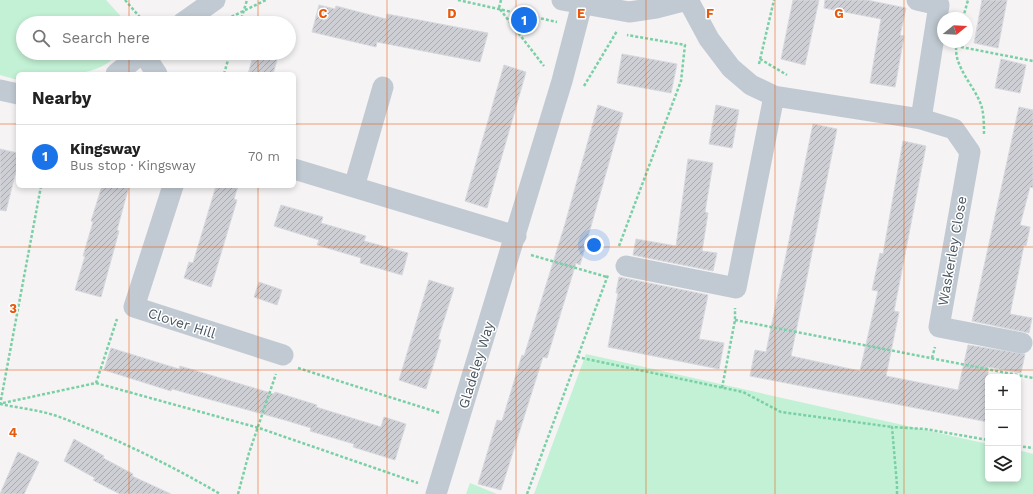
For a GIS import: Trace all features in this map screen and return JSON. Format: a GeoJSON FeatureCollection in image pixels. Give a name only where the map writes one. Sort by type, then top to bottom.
{"type":"FeatureCollection","features":[{"type":"Feature","properties":{"kind":"street"},"geometry":{"type":"LineString","coordinates":[[192,16],[215,0]]}},
{"type":"Feature","properties":{"kind":"street"},"geometry":{"type":"LineString","coordinates":[[572,2],[629,12],[656,8],[688,0],[713,44],[731,68],[751,85],[774,96],[921,119],[954,129],[970,152]]}},
{"type":"Feature","properties":{"kind":"street"},"geometry":{"type":"LineString","coordinates":[[917,0],[939,4],[921,119]]}},
{"type":"Feature","properties":{"kind":"street","name":"Gladeley Way"},"geometry":{"type":"LineString","coordinates":[[436,494],[562,81],[576,27],[572,2]]}},
{"type":"Feature","properties":{"kind":"street"},"geometry":{"type":"LineString","coordinates":[[118,72],[133,60]]}},
{"type":"Feature","properties":{"kind":"street"},"geometry":{"type":"LineString","coordinates":[[147,60],[156,72]]}},
{"type":"Feature","properties":{"kind":"street"},"geometry":{"type":"LineString","coordinates":[[354,187],[383,87]]}},
{"type":"Feature","properties":{"kind":"street"},"geometry":{"type":"LineString","coordinates":[[0,90],[16,94]]}},
{"type":"Feature","properties":{"kind":"street"},"geometry":{"type":"LineString","coordinates":[[618,261],[736,288],[774,96]]}},
{"type":"Feature","properties":{"kind":"street","name":"Waskerley Close"},"geometry":{"type":"LineString","coordinates":[[970,152],[939,327],[1022,342]]}},
{"type":"Feature","properties":{"kind":"street"},"geometry":{"type":"LineString","coordinates":[[296,170],[354,187],[514,242]]}},
{"type":"Feature","properties":{"kind":"street","name":"Clover Hill"},"geometry":{"type":"LineString","coordinates":[[172,188],[134,307],[282,359]]}},
{"type":"Feature","properties":{"kind":"path"},"geometry":{"type":"LineString","coordinates":[[125,0],[140,16]]}},
{"type":"Feature","properties":{"kind":"path"},"geometry":{"type":"LineString","coordinates":[[242,16],[246,0]]}},
{"type":"Feature","properties":{"kind":"path"},"geometry":{"type":"LineString","coordinates":[[232,16],[266,0]]}},
{"type":"Feature","properties":{"kind":"path"},"geometry":{"type":"LineString","coordinates":[[458,0],[499,8],[576,27]]}},
{"type":"Feature","properties":{"kind":"path"},"geometry":{"type":"LineString","coordinates":[[500,0],[499,8],[543,63],[545,69]]}},
{"type":"Feature","properties":{"kind":"path"},"geometry":{"type":"LineString","coordinates":[[751,85],[760,60],[774,0]]}},
{"type":"Feature","properties":{"kind":"path"},"geometry":{"type":"LineString","coordinates":[[965,12],[968,0]]}},
{"type":"Feature","properties":{"kind":"path"},"geometry":{"type":"LineString","coordinates":[[582,89],[629,12]]}},
{"type":"Feature","properties":{"kind":"path"},"geometry":{"type":"LineString","coordinates":[[527,494],[607,277],[618,261],[681,81],[684,45],[616,33]]}},
{"type":"Feature","properties":{"kind":"path"},"geometry":{"type":"LineString","coordinates":[[933,42],[937,43]]}},
{"type":"Feature","properties":{"kind":"path"},"geometry":{"type":"LineString","coordinates":[[956,48],[962,71],[982,108],[985,144],[970,152]]}},
{"type":"Feature","properties":{"kind":"path"},"geometry":{"type":"LineString","coordinates":[[966,48],[1033,61]]}},
{"type":"Feature","properties":{"kind":"path"},"geometry":{"type":"LineString","coordinates":[[225,72],[228,60]]}},
{"type":"Feature","properties":{"kind":"path"},"geometry":{"type":"LineString","coordinates":[[0,404],[41,188]]}},
{"type":"Feature","properties":{"kind":"path"},"geometry":{"type":"LineString","coordinates":[[514,242],[532,255],[607,277]]}},
{"type":"Feature","properties":{"kind":"path"},"geometry":{"type":"LineString","coordinates":[[530,262],[534,247]]}},
{"type":"Feature","properties":{"kind":"path"},"geometry":{"type":"LineString","coordinates":[[722,388],[735,320],[736,288]]}},
{"type":"Feature","properties":{"kind":"path"},"geometry":{"type":"LineString","coordinates":[[96,383],[118,317],[134,307]]}},
{"type":"Feature","properties":{"kind":"path"},"geometry":{"type":"LineString","coordinates":[[735,320],[1033,378]]}},
{"type":"Feature","properties":{"kind":"path"},"geometry":{"type":"LineString","coordinates":[[577,357],[743,392],[781,412],[892,427],[925,429],[985,439]]}},
{"type":"Feature","properties":{"kind":"path"},"geometry":{"type":"LineString","coordinates":[[238,494],[249,453],[282,359],[447,415]]}},
{"type":"Feature","properties":{"kind":"path"},"geometry":{"type":"LineString","coordinates":[[0,404],[96,383],[258,428],[418,483]]}},
{"type":"Feature","properties":{"kind":"path"},"geometry":{"type":"LineString","coordinates":[[0,404],[56,416],[191,477],[220,494]]}},
{"type":"Feature","properties":{"kind":"path"},"geometry":{"type":"LineString","coordinates":[[892,427],[898,485],[897,494]]}},
{"type":"Feature","properties":{"kind":"path"},"geometry":{"type":"LineString","coordinates":[[1021,446],[1033,448]]}},
{"type":"Feature","properties":{"kind":"green space"},"geometry":{"type":"Polygon","coordinates":[[[0,0],[106,0],[121,16],[16,16],[16,60],[111,60],[98,68],[86,72],[16,72],[16,79],[0,75],[0,0]]]}},
{"type":"Feature","properties":{"kind":"green space"},"geometry":{"type":"Polygon","coordinates":[[[586,354],[985,443],[985,482],[1021,482],[1021,451],[1033,454],[1033,494],[534,494],[586,354]]]}},
{"type":"Feature","properties":{"kind":"green space"},"geometry":{"type":"Polygon","coordinates":[[[470,483],[497,494],[466,494],[470,483]]]}},
{"type":"Feature","properties":{"kind":"building"},"geometry":{"type":"Polygon","coordinates":[[[793,0],[819,0],[805,65],[781,59],[793,0]]]}},
{"type":"Feature","properties":{"kind":"building"},"geometry":{"type":"Polygon","coordinates":[[[825,0],[867,0],[906,8],[900,35],[904,36],[895,87],[870,83],[881,19],[824,8],[825,0]]]}},
{"type":"Feature","properties":{"kind":"building"},"geometry":{"type":"Polygon","coordinates":[[[982,0],[1007,0],[998,48],[974,43],[982,0]]]}},
{"type":"Feature","properties":{"kind":"building"},"geometry":{"type":"Polygon","coordinates":[[[319,5],[335,9],[336,6],[386,19],[387,14],[488,33],[480,62],[377,42],[376,47],[312,32],[319,5]]]}},
{"type":"Feature","properties":{"kind":"building"},"geometry":{"type":"Polygon","coordinates":[[[622,54],[677,64],[671,93],[617,83],[622,54]]]}},
{"type":"Feature","properties":{"kind":"building"},"geometry":{"type":"Polygon","coordinates":[[[1001,59],[1026,65],[1020,93],[995,88],[1001,59]]]}},
{"type":"Feature","properties":{"kind":"building"},"geometry":{"type":"Polygon","coordinates":[[[252,60],[277,60],[274,72],[249,72],[252,60]]]}},
{"type":"Feature","properties":{"kind":"building"},"geometry":{"type":"Polygon","coordinates":[[[504,65],[526,72],[487,208],[465,201],[504,65]]]}},
{"type":"Feature","properties":{"kind":"building"},"geometry":{"type":"Polygon","coordinates":[[[598,105],[623,113],[580,265],[576,263],[547,358],[543,357],[501,490],[478,484],[497,420],[502,421],[522,355],[524,356],[565,224],[598,105]]]}},
{"type":"Feature","properties":{"kind":"building"},"geometry":{"type":"Polygon","coordinates":[[[716,105],[739,110],[732,148],[709,144],[716,105]]]}},
{"type":"Feature","properties":{"kind":"building"},"geometry":{"type":"Polygon","coordinates":[[[1019,107],[1033,110],[1033,188],[1030,187],[1020,225],[1030,227],[1026,246],[1024,245],[1010,314],[1032,318],[1029,333],[972,321],[1019,107]]]}},
{"type":"Feature","properties":{"kind":"building"},"geometry":{"type":"Polygon","coordinates":[[[813,124],[837,129],[791,356],[860,371],[878,291],[872,290],[880,253],[883,254],[903,141],[926,146],[894,311],[899,312],[886,376],[958,390],[968,345],[1025,354],[1021,373],[988,367],[988,374],[985,374],[985,421],[750,376],[755,350],[766,352],[813,124]]]}},
{"type":"Feature","properties":{"kind":"building"},"geometry":{"type":"Polygon","coordinates":[[[0,149],[16,153],[16,171],[6,211],[0,210],[0,149]]]}},
{"type":"Feature","properties":{"kind":"building"},"geometry":{"type":"Polygon","coordinates":[[[688,159],[713,163],[705,212],[708,213],[702,251],[717,253],[713,271],[633,255],[636,239],[676,246],[688,159]]]}},
{"type":"Feature","properties":{"kind":"building"},"geometry":{"type":"Polygon","coordinates":[[[101,188],[128,188],[117,230],[119,231],[101,297],[75,290],[93,222],[91,221],[101,188]]]}},
{"type":"Feature","properties":{"kind":"building"},"geometry":{"type":"Polygon","coordinates":[[[215,188],[237,188],[234,199],[237,200],[211,287],[184,278],[189,262],[193,263],[215,188]]]}},
{"type":"Feature","properties":{"kind":"building"},"geometry":{"type":"Polygon","coordinates":[[[281,205],[323,217],[321,223],[366,236],[364,241],[408,253],[402,275],[360,263],[361,258],[317,245],[319,240],[274,226],[281,205]]]}},
{"type":"Feature","properties":{"kind":"building"},"geometry":{"type":"Polygon","coordinates":[[[619,277],[708,295],[699,339],[724,343],[719,369],[608,347],[618,293],[616,293],[619,277]]]}},
{"type":"Feature","properties":{"kind":"building"},"geometry":{"type":"Polygon","coordinates":[[[429,280],[454,288],[438,339],[441,340],[426,389],[399,380],[429,280]]]}},
{"type":"Feature","properties":{"kind":"building"},"geometry":{"type":"Polygon","coordinates":[[[259,282],[282,290],[277,305],[254,297],[259,282]]]}},
{"type":"Feature","properties":{"kind":"building"},"geometry":{"type":"Polygon","coordinates":[[[111,348],[179,369],[180,366],[274,394],[275,392],[317,405],[316,407],[381,427],[384,417],[406,424],[395,460],[353,447],[354,444],[310,431],[311,428],[172,389],[171,391],[104,370],[111,348]]]}},
{"type":"Feature","properties":{"kind":"building"},"geometry":{"type":"Polygon","coordinates":[[[74,439],[104,456],[103,458],[133,474],[132,476],[171,494],[120,494],[93,480],[95,478],[64,461],[74,439]]]}},
{"type":"Feature","properties":{"kind":"building"},"geometry":{"type":"Polygon","coordinates":[[[18,452],[39,462],[24,494],[0,494],[18,452]]]}},
{"type":"Feature","properties":{"kind":"place","name":"Kingsway"},"geometry":{"type":"Point","coordinates":[524,20]}}]}
